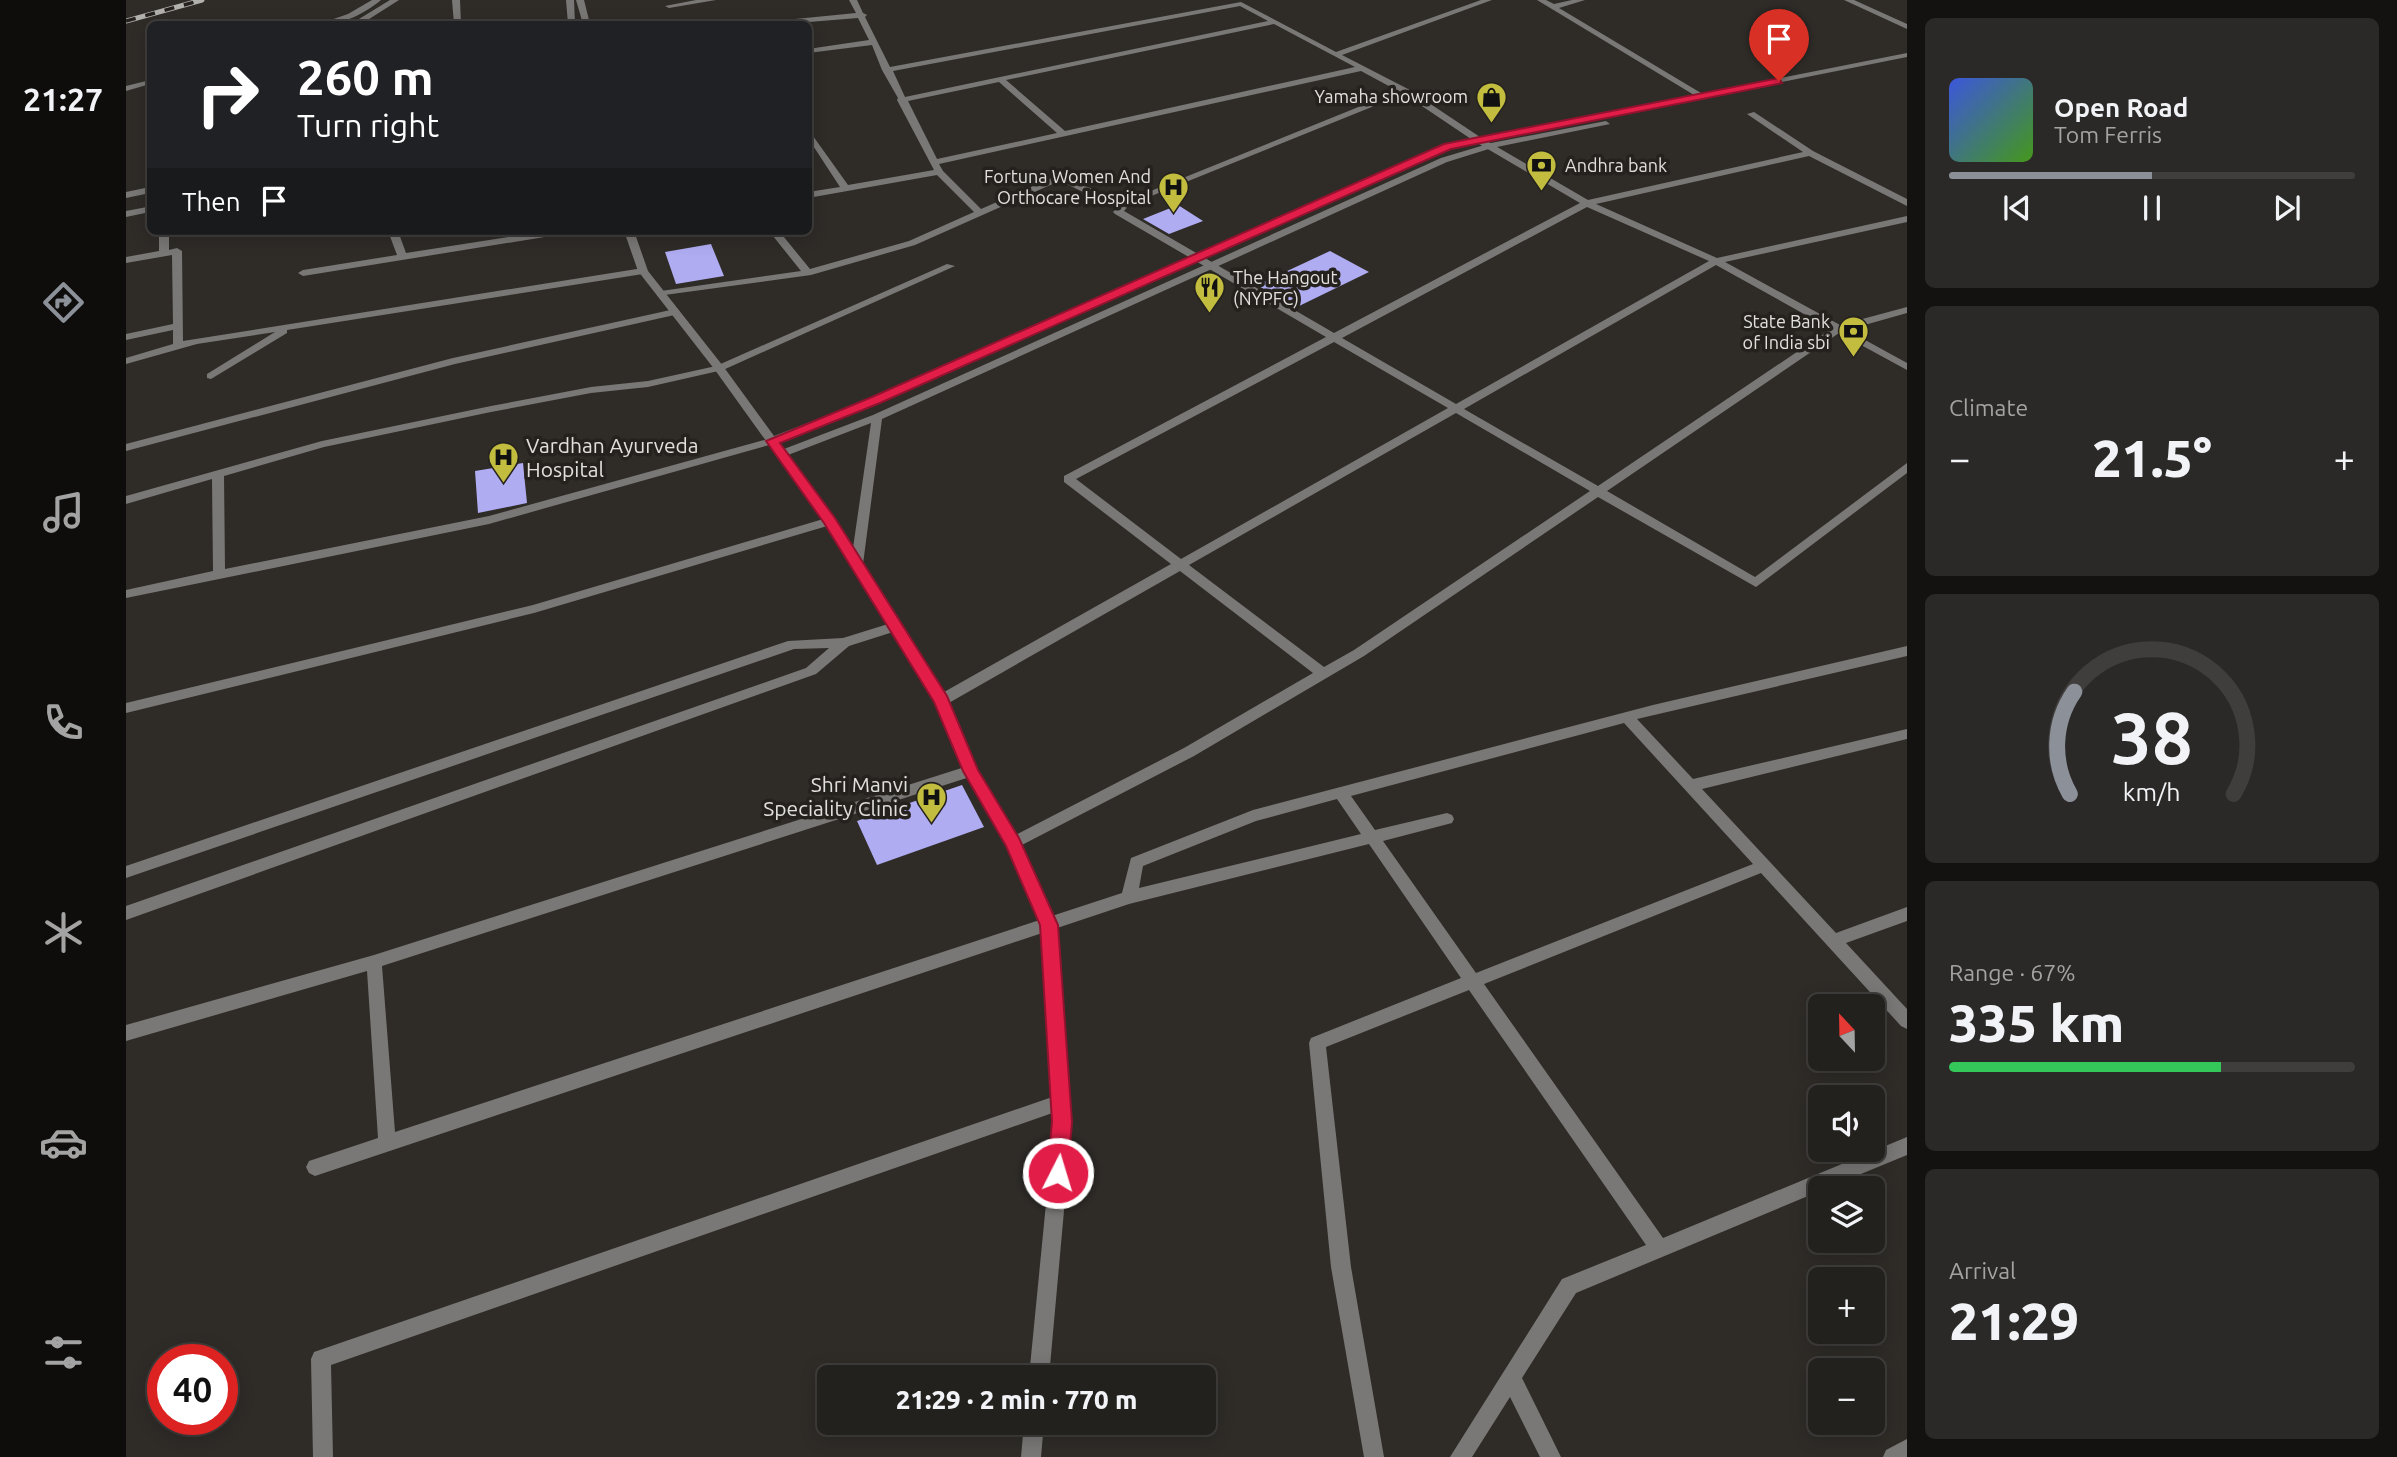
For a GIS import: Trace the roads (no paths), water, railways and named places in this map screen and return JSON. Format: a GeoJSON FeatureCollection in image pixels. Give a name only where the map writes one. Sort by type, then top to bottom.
{"type":"FeatureCollection","features":[{"type":"Feature","properties":{"kind":"street"},"geometry":{"type":"LineString","coordinates":[[332,21],[368,9],[377,0]]}},
{"type":"Feature","properties":{"kind":"street"},"geometry":{"type":"LineString","coordinates":[[354,21],[380,12],[395,0]]}},
{"type":"Feature","properties":{"kind":"street"},"geometry":{"type":"LineString","coordinates":[[456,0],[457,21]]}},
{"type":"Feature","properties":{"kind":"street"},"geometry":{"type":"LineString","coordinates":[[570,0],[572,21]]}},
{"type":"Feature","properties":{"kind":"street"},"geometry":{"type":"LineString","coordinates":[[580,0],[586,21]]}},
{"type":"Feature","properties":{"kind":"street"},"geometry":{"type":"LineString","coordinates":[[670,6],[712,0]]}},
{"type":"Feature","properties":{"kind":"street"},"geometry":{"type":"LineString","coordinates":[[853,0],[863,15],[886,70],[936,167],[980,213]]}},
{"type":"Feature","properties":{"kind":"street"},"geometry":{"type":"LineString","coordinates":[[1337,54],[1488,0]]}},
{"type":"Feature","properties":{"kind":"street"},"geometry":{"type":"LineString","coordinates":[[1541,0],[1702,96]]}},
{"type":"Feature","properties":{"kind":"street"},"geometry":{"type":"LineString","coordinates":[[1552,7],[1581,0]]}},
{"type":"Feature","properties":{"kind":"street"},"geometry":{"type":"LineString","coordinates":[[1848,0],[1907,27]]}},
{"type":"Feature","properties":{"kind":"street"},"geometry":{"type":"LineString","coordinates":[[886,70],[1241,4],[1405,91],[1477,139],[1587,203],[1716,261],[1907,367]]}},
{"type":"Feature","properties":{"kind":"street"},"geometry":{"type":"LineString","coordinates":[[798,21],[863,15]]}},
{"type":"Feature","properties":{"kind":"street"},"geometry":{"type":"LineString","coordinates":[[901,100],[1275,22]]}},
{"type":"Feature","properties":{"kind":"street"},"geometry":{"type":"LineString","coordinates":[[812,50],[874,42]]}},
{"type":"Feature","properties":{"kind":"street"},"geometry":{"type":"LineString","coordinates":[[777,447],[1412,160],[1477,139],[1907,55]]}},
{"type":"Feature","properties":{"kind":"street"},"geometry":{"type":"LineString","coordinates":[[126,594],[489,520],[777,447],[877,417],[1444,160],[1491,146],[1907,64]]}},
{"type":"Feature","properties":{"kind":"street"},"geometry":{"type":"LineString","coordinates":[[812,194],[936,167],[1062,133],[1363,68]]}},
{"type":"Feature","properties":{"kind":"street"},"geometry":{"type":"LineString","coordinates":[[126,83],[147,76]]}},
{"type":"Feature","properties":{"kind":"street"},"geometry":{"type":"LineString","coordinates":[[1000,79],[1062,133]]}},
{"type":"Feature","properties":{"kind":"street"},"geometry":{"type":"LineString","coordinates":[[126,89],[147,83]]}},
{"type":"Feature","properties":{"kind":"street"},"geometry":{"type":"LineString","coordinates":[[1405,91],[1121,206],[1118,212],[1124,218],[1756,583],[1907,467]]}},
{"type":"Feature","properties":{"kind":"street"},"geometry":{"type":"LineString","coordinates":[[1751,114],[1810,153],[1907,203]]}},
{"type":"Feature","properties":{"kind":"street"},"geometry":{"type":"LineString","coordinates":[[812,137],[845,188]]}},
{"type":"Feature","properties":{"kind":"street"},"geometry":{"type":"LineString","coordinates":[[1323,674],[1068,479],[1587,203],[1810,153]]}},
{"type":"Feature","properties":{"kind":"street"},"geometry":{"type":"LineString","coordinates":[[661,294],[808,273],[912,243],[1056,179],[1064,179],[1121,206]]}},
{"type":"Feature","properties":{"kind":"street"},"geometry":{"type":"LineString","coordinates":[[126,195],[147,191]]}},
{"type":"Feature","properties":{"kind":"street"},"geometry":{"type":"LineString","coordinates":[[126,214],[147,210]]}},
{"type":"Feature","properties":{"kind":"street"},"geometry":{"type":"LineString","coordinates":[[942,701],[1178,564],[1716,261],[1907,219]]}},
{"type":"Feature","properties":{"kind":"street"},"geometry":{"type":"LineString","coordinates":[[164,235],[164,253]]}},
{"type":"Feature","properties":{"kind":"street"},"geometry":{"type":"LineString","coordinates":[[395,235],[403,257]]}},
{"type":"Feature","properties":{"kind":"street"},"geometry":{"type":"LineString","coordinates":[[630,235],[643,271],[719,368],[830,521],[942,701],[971,771],[1013,843],[1049,925],[1062,1122],[1039,1365]]}},
{"type":"Feature","properties":{"kind":"street"},"geometry":{"type":"LineString","coordinates":[[777,235],[808,273]]}},
{"type":"Feature","properties":{"kind":"street"},"geometry":{"type":"LineString","coordinates":[[303,273],[403,257],[503,236]]}},
{"type":"Feature","properties":{"kind":"street"},"geometry":{"type":"LineString","coordinates":[[126,260],[177,251],[178,346]]}},
{"type":"Feature","properties":{"kind":"street"},"geometry":{"type":"LineString","coordinates":[[126,500],[322,444],[516,404],[591,390],[648,384],[719,368],[950,267]]}},
{"type":"Feature","properties":{"kind":"street"},"geometry":{"type":"LineString","coordinates":[[126,361],[178,346],[290,326],[643,271]]}},
{"type":"Feature","properties":{"kind":"street"},"geometry":{"type":"LineString","coordinates":[[1013,843],[1189,752],[1323,674],[1838,329],[1907,310]]}},
{"type":"Feature","properties":{"kind":"street"},"geometry":{"type":"LineString","coordinates":[[126,448],[453,361],[675,312]]}},
{"type":"Feature","properties":{"kind":"street"},"geometry":{"type":"LineString","coordinates":[[126,337],[178,326]]}},
{"type":"Feature","properties":{"kind":"street"},"geometry":{"type":"LineString","coordinates":[[211,376],[290,326]]}},
{"type":"Feature","properties":{"kind":"street"},"geometry":{"type":"LineString","coordinates":[[857,566],[877,417]]}},
{"type":"Feature","properties":{"kind":"street"},"geometry":{"type":"LineString","coordinates":[[218,475],[219,574]]}},
{"type":"Feature","properties":{"kind":"street"},"geometry":{"type":"LineString","coordinates":[[126,708],[534,609],[830,521]]}},
{"type":"Feature","properties":{"kind":"street"},"geometry":{"type":"LineString","coordinates":[[126,872],[793,644],[844,643],[895,626]]}},
{"type":"Feature","properties":{"kind":"street"},"geometry":{"type":"LineString","coordinates":[[126,914],[811,671],[844,643]]}},
{"type":"Feature","properties":{"kind":"street"},"geometry":{"type":"LineString","coordinates":[[1129,897],[1136,862],[1253,816],[1627,717],[1907,651]]}},
{"type":"Feature","properties":{"kind":"street"},"geometry":{"type":"LineString","coordinates":[[1627,717],[1907,1021]]}},
{"type":"Feature","properties":{"kind":"street"},"geometry":{"type":"LineString","coordinates":[[1690,786],[1907,734]]}},
{"type":"Feature","properties":{"kind":"street"},"geometry":{"type":"LineString","coordinates":[[126,1033],[374,962],[971,771]]}},
{"type":"Feature","properties":{"kind":"street"},"geometry":{"type":"LineString","coordinates":[[1341,793],[1475,981],[1659,1248]]}},
{"type":"Feature","properties":{"kind":"street"},"geometry":{"type":"LineString","coordinates":[[315,1167],[1129,897],[1447,819]]}},
{"type":"Feature","properties":{"kind":"street"},"geometry":{"type":"LineString","coordinates":[[1374,1457],[1341,1267],[1317,1044],[1763,866]]}},
{"type":"Feature","properties":{"kind":"street"},"geometry":{"type":"LineString","coordinates":[[1833,941],[1907,914]]}},
{"type":"Feature","properties":{"kind":"street"},"geometry":{"type":"LineString","coordinates":[[374,962],[387,1144]]}},
{"type":"Feature","properties":{"kind":"street"},"geometry":{"type":"LineString","coordinates":[[323,1457],[321,1359],[1061,1102]]}},
{"type":"Feature","properties":{"kind":"street"},"geometry":{"type":"LineString","coordinates":[[1460,1457],[1569,1286],[1907,1146]]}},
{"type":"Feature","properties":{"kind":"street"},"geometry":{"type":"LineString","coordinates":[[1511,1377],[1551,1457]]}},
{"type":"Feature","properties":{"kind":"street"},"geometry":{"type":"LineString","coordinates":[[1031,1457],[1033,1435]]}},
{"type":"Feature","properties":{"kind":"street"},"geometry":{"type":"LineString","coordinates":[[1893,1457],[1907,1449]]}},
{"type":"Feature","properties":{"kind":"railway"},"geometry":{"type":"LineString","coordinates":[[126,21],[202,0]]}},
{"type":"Feature","properties":{"kind":"place","name":"Yamaha showroom"},"geometry":{"type":"Point","coordinates":[1491,124]}},
{"type":"Feature","properties":{"kind":"place","name":"Andhra bank"},"geometry":{"type":"Point","coordinates":[1542,193]}},
{"type":"Feature","properties":{"kind":"place","name":"Fortuna Women And Orthocare Hospital"},"geometry":{"type":"Point","coordinates":[1174,214]}},
{"type":"Feature","properties":{"kind":"place","name":"The Hangout (NYPFC)"},"geometry":{"type":"Point","coordinates":[1210,315]}},
{"type":"Feature","properties":{"kind":"place","name":"State Bank of India sbi"},"geometry":{"type":"Point","coordinates":[1853,359]}},
{"type":"Feature","properties":{"kind":"place","name":"Vardhan Ayurveda Hospital"},"geometry":{"type":"Point","coordinates":[503,485]}},
{"type":"Feature","properties":{"kind":"place","name":"Shri Manvi Speciality Clinic"},"geometry":{"type":"Point","coordinates":[931,824]}}]}
